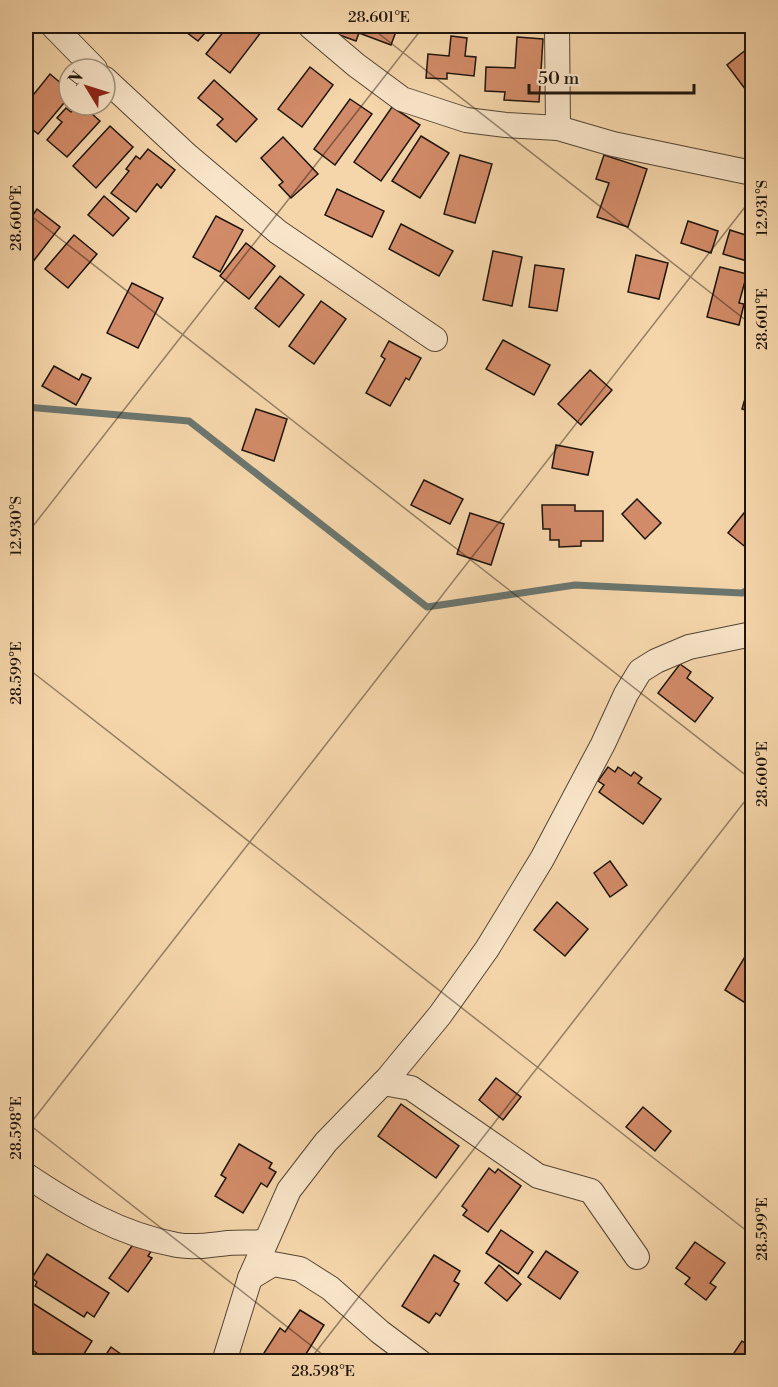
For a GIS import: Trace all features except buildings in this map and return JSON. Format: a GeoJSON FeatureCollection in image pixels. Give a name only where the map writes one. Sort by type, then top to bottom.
{"type":"FeatureCollection","features":[{"type":"Feature","properties":{"kind":"street"},"geometry":{"type":"LineString","coordinates":[[53,26],[83,57]]}},
{"type":"Feature","properties":{"kind":"street"},"geometry":{"type":"LineString","coordinates":[[310,26],[356,65],[402,99],[466,120],[506,126],[558,128],[613,144],[753,173]]}},
{"type":"Feature","properties":{"kind":"street"},"geometry":{"type":"LineString","coordinates":[[556,26],[558,128]]}},
{"type":"Feature","properties":{"kind":"street"},"geometry":{"type":"LineString","coordinates":[[117,90],[188,156],[278,232],[435,339]]}},
{"type":"Feature","properties":{"kind":"street"},"geometry":{"type":"LineString","coordinates":[[224,1362],[250,1278],[289,1190],[326,1142],[383,1083],[440,1016],[487,949],[542,859],[640,671],[656,661],[689,647],[753,634]]}},
{"type":"Feature","properties":{"kind":"street"},"geometry":{"type":"LineString","coordinates":[[383,1083],[411,1088],[538,1176],[591,1191],[637,1257]]}},
{"type":"Feature","properties":{"kind":"street"},"geometry":{"type":"LineString","coordinates":[[26,1175],[79,1209],[106,1223],[144,1236],[177,1245],[203,1247],[228,1243],[265,1242]]}},
{"type":"Feature","properties":{"kind":"street"},"geometry":{"type":"LineString","coordinates":[[250,1278],[273,1264],[300,1269],[330,1288],[380,1332],[420,1362]]}},
{"type":"Feature","properties":{"kind":"waterway"},"geometry":{"type":"LineString","coordinates":[[26,407],[189,421],[427,607],[575,585],[742,593],[752,588]]}}]}
